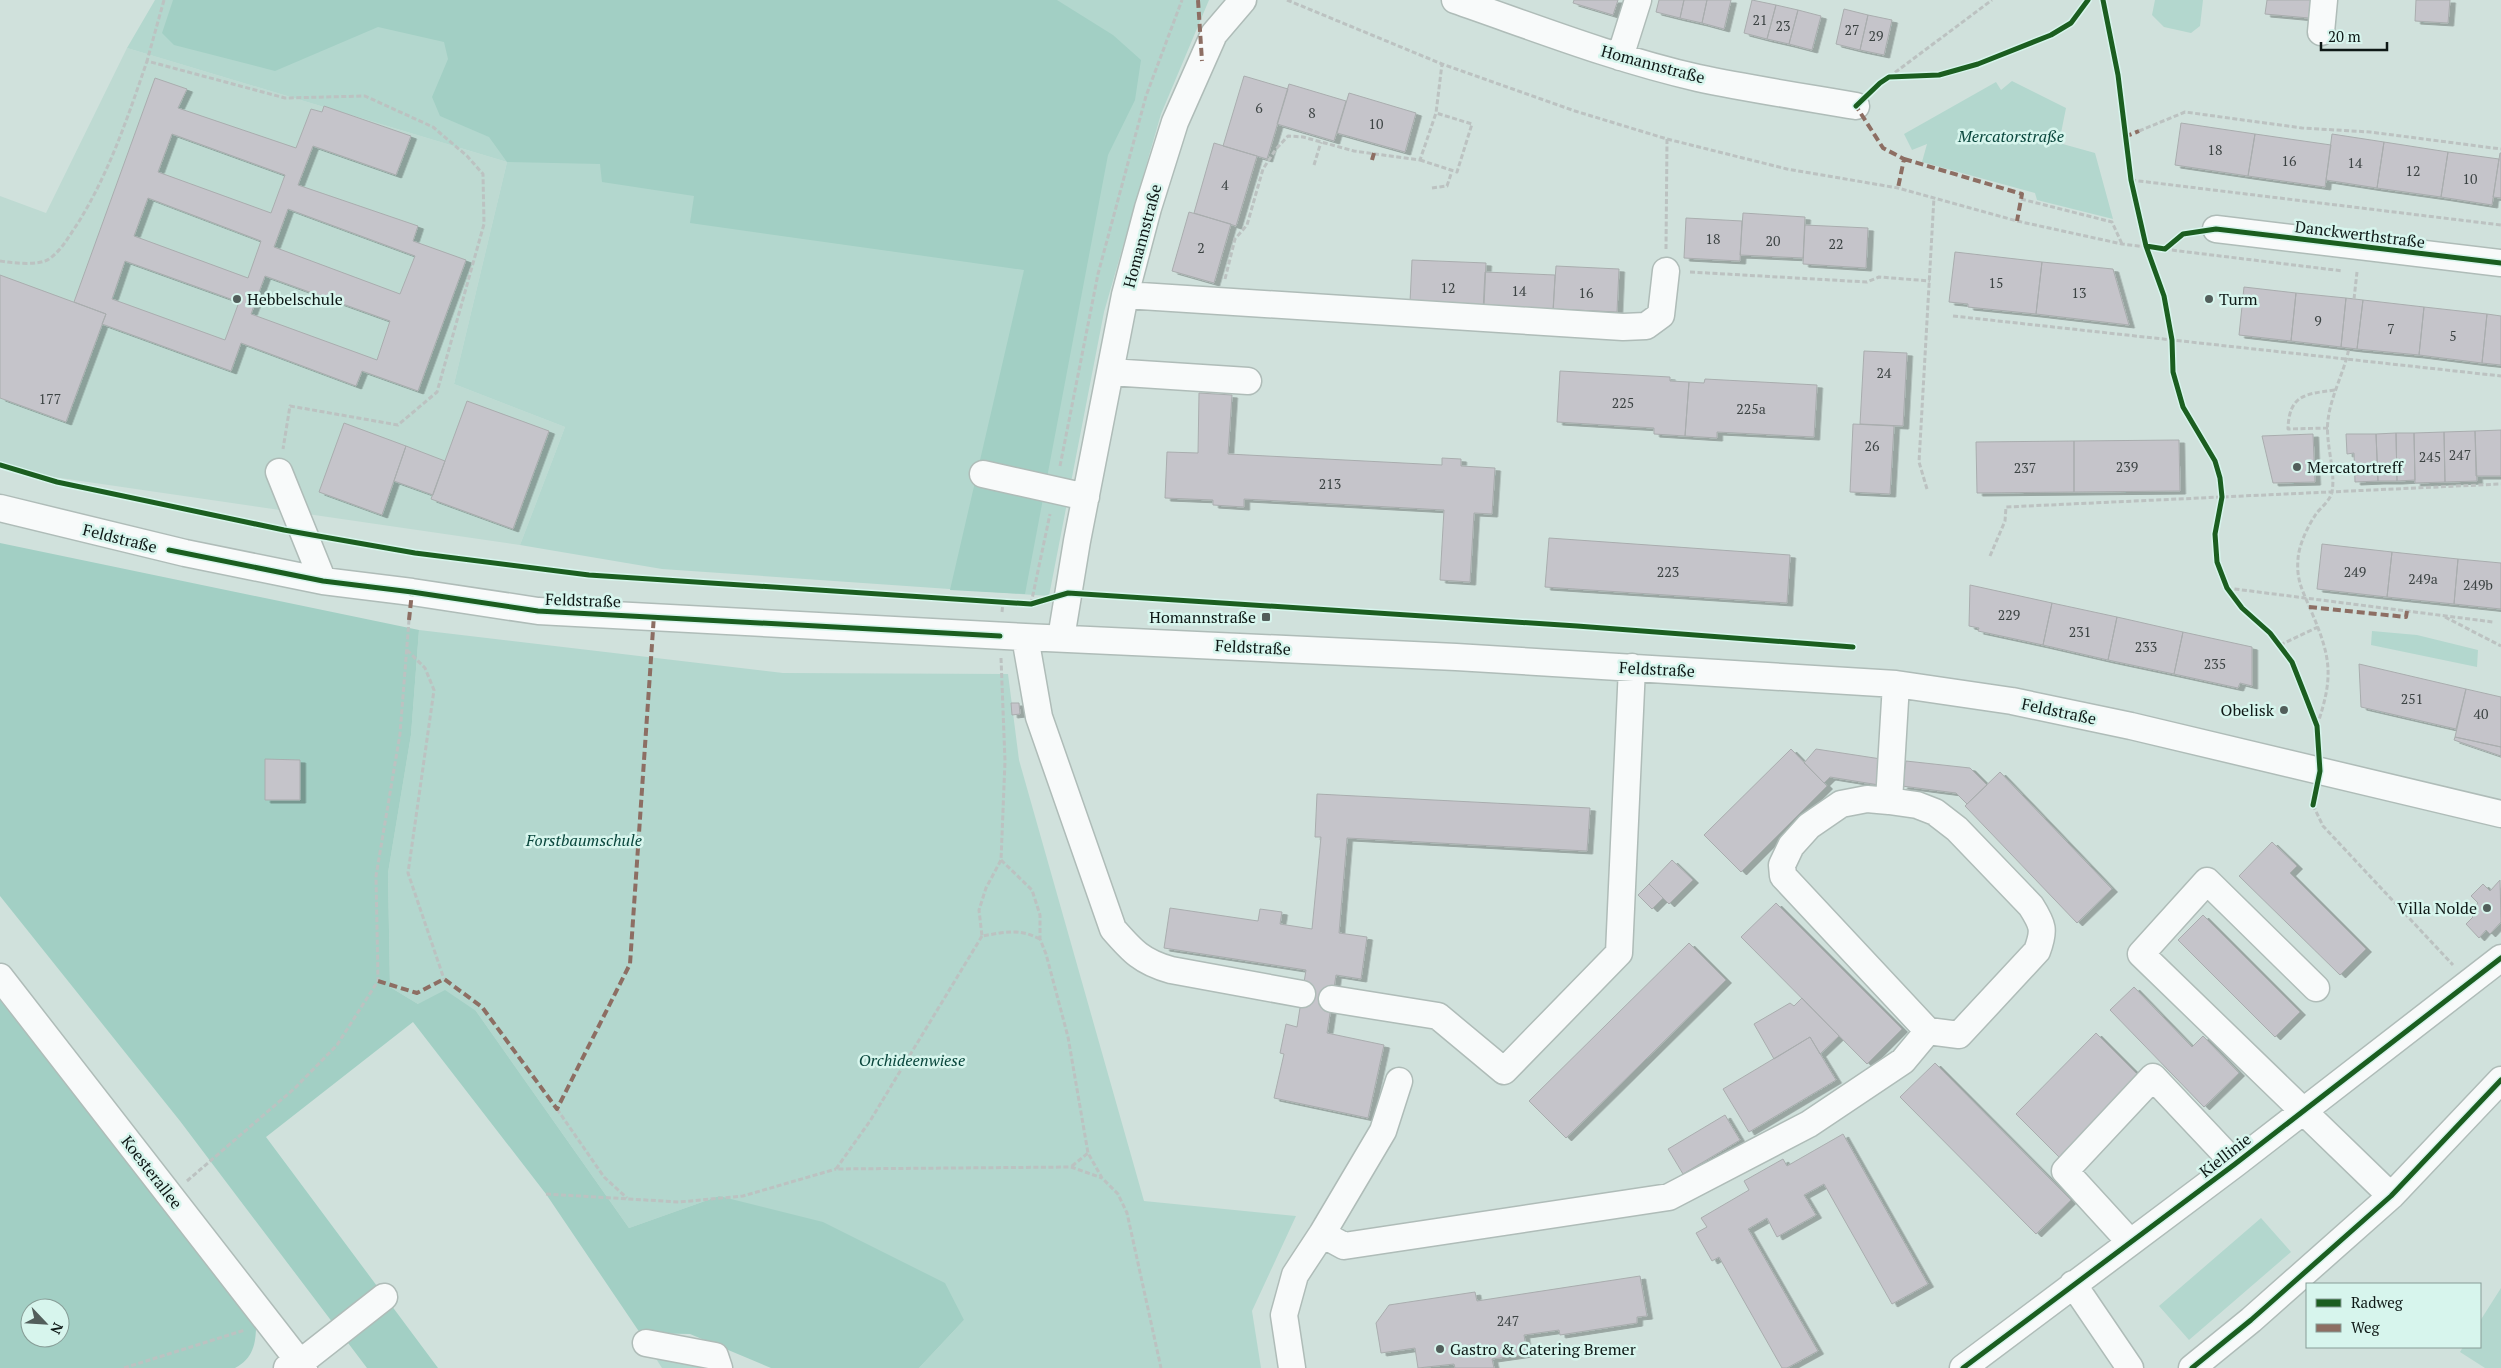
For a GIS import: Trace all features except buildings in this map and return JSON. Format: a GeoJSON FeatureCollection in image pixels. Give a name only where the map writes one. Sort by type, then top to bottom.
{"type":"FeatureCollection","features":[{"type":"Feature","properties":{"kind":"street","name":"Homannstraße"},"geometry":{"type":"LineString","coordinates":[[1061,638],[1125,295],[1148,208],[1175,122],[1214,34],[1243,0]]}},
{"type":"Feature","properties":{"kind":"street","name":"Homannstraße"},"geometry":{"type":"LineString","coordinates":[[1455,0],[1620,57],[1699,78],[1856,106]]}},
{"type":"Feature","properties":{"kind":"street"},"geometry":{"type":"LineString","coordinates":[[1620,57],[1638,0]]}},
{"type":"Feature","properties":{"kind":"street"},"geometry":{"type":"LineString","coordinates":[[2321,32],[2324,0]]}},
{"type":"Feature","properties":{"kind":"street","name":"Danckwerthstraße"},"geometry":{"type":"LineString","coordinates":[[2216,229],[2501,263]]}},
{"type":"Feature","properties":{"kind":"street"},"geometry":{"type":"LineString","coordinates":[[1125,295],[1623,327],[1646,326],[1661,315],[1666,271]]}},
{"type":"Feature","properties":{"kind":"street"},"geometry":{"type":"LineString","coordinates":[[1110,372],[1248,381]]}},
{"type":"Feature","properties":{"kind":"street"},"geometry":{"type":"LineString","coordinates":[[279,472],[323,581]]}},
{"type":"Feature","properties":{"kind":"street"},"geometry":{"type":"LineString","coordinates":[[983,474],[1086,497]]}},
{"type":"Feature","properties":{"kind":"street","name":"Feldstraße"},"geometry":{"type":"LineString","coordinates":[[0,508],[185,553],[323,581],[538,611],[1632,667],[1896,684],[2012,701],[2131,726],[2501,814]]}},
{"type":"Feature","properties":{"kind":"street"},"geometry":{"type":"LineString","coordinates":[[1026,637],[1039,717],[1113,929],[1134,953],[1150,964],[1171,970],[1302,994]]}},
{"type":"Feature","properties":{"kind":"street"},"geometry":{"type":"LineString","coordinates":[[1332,999],[1438,1016],[1504,1071],[1595,980],[1619,953],[1632,667]]}},
{"type":"Feature","properties":{"kind":"street"},"geometry":{"type":"LineString","coordinates":[[1889,801],[1896,684]]}},
{"type":"Feature","properties":{"kind":"street"},"geometry":{"type":"LineString","coordinates":[[1867,799],[1916,805],[1935,812],[1957,829],[2031,906],[2040,920],[2044,934],[2037,951],[2027,964],[1958,1035],[1928,1031],[1783,876],[1782,865],[1791,846],[1809,826],[1841,804],[1867,799]]}},
{"type":"Feature","properties":{"kind":"street"},"geometry":{"type":"LineString","coordinates":[[2316,988],[2207,880],[2141,954],[2391,1196]]}},
{"type":"Feature","properties":{"kind":"street","name":"Kiellinie"},"geometry":{"type":"LineString","coordinates":[[1963,1368],[2235,1164],[2302,1110],[2501,958]]}},
{"type":"Feature","properties":{"kind":"street","name":"Koesterallee"},"geometry":{"type":"LineString","coordinates":[[0,977],[170,1196],[297,1366]]}},
{"type":"Feature","properties":{"kind":"street"},"geometry":{"type":"LineString","coordinates":[[1322,1234],[1344,1246],[1669,1197],[1809,1124],[1903,1061],[1928,1031]]}},
{"type":"Feature","properties":{"kind":"street"},"geometry":{"type":"LineString","coordinates":[[2130,1242],[2065,1171],[2154,1076],[2235,1164]]}},
{"type":"Feature","properties":{"kind":"street"},"geometry":{"type":"LineString","coordinates":[[2192,1368],[2251,1320],[2391,1196],[2501,1080]]}},
{"type":"Feature","properties":{"kind":"street"},"geometry":{"type":"LineString","coordinates":[[1292,1368],[1284,1315],[1295,1275],[1322,1234],[1382,1131],[1399,1081]]}},
{"type":"Feature","properties":{"kind":"street"},"geometry":{"type":"LineString","coordinates":[[2073,1284],[2130,1368]]}},
{"type":"Feature","properties":{"kind":"street"},"geometry":{"type":"LineString","coordinates":[[297,1366],[384,1297]]}},
{"type":"Feature","properties":{"kind":"street"},"geometry":{"type":"LineString","coordinates":[[646,1343],[715,1356],[719,1368]]}},
{"type":"Feature","properties":{"kind":"path"},"geometry":{"type":"LineString","coordinates":[[0,261],[17,264],[48,260],[64,244],[95,196],[116,148],[147,61],[164,0]]}},
{"type":"Feature","properties":{"kind":"path"},"geometry":{"type":"LineString","coordinates":[[1287,0],[1442,64],[1575,111],[1667,139],[1788,169],[1934,197],[2017,221],[2122,244],[2165,249],[2183,234],[2216,229]]}},
{"type":"Feature","properties":{"kind":"path"},"geometry":{"type":"LineString","coordinates":[[1889,77],[1992,0]]}},
{"type":"Feature","properties":{"kind":"path"},"geometry":{"type":"LineString","coordinates":[[147,61],[285,98],[365,96],[433,127],[467,156],[483,174],[484,224],[437,392],[398,425],[290,406],[279,472]]}},
{"type":"Feature","properties":{"kind":"path"},"geometry":{"type":"LineString","coordinates":[[1420,160],[1436,113],[1442,64]]}},
{"type":"Feature","properties":{"kind":"path"},"geometry":{"type":"LineString","coordinates":[[2139,131],[2185,112],[2302,128],[2370,132],[2501,149]]}},
{"type":"Feature","properties":{"kind":"path"},"geometry":{"type":"LineString","coordinates":[[1218,301],[1235,240],[1247,225],[1263,169],[1276,148],[1288,136],[1354,151],[1420,160],[1457,172],[1472,124],[1436,113]]}},
{"type":"Feature","properties":{"kind":"path"},"geometry":{"type":"LineString","coordinates":[[1667,139],[1666,271],[1868,282],[1880,277],[1930,281]]}},
{"type":"Feature","properties":{"kind":"path"},"geometry":{"type":"LineString","coordinates":[[1314,165],[1321,142]]}},
{"type":"Feature","properties":{"kind":"path"},"geometry":{"type":"LineString","coordinates":[[1432,188],[1447,186],[1452,171]]}},
{"type":"Feature","properties":{"kind":"path"},"geometry":{"type":"LineString","coordinates":[[2131,180],[2501,225]]}},
{"type":"Feature","properties":{"kind":"path"},"geometry":{"type":"LineString","coordinates":[[1927,489],[1919,462],[1934,197]]}},
{"type":"Feature","properties":{"kind":"path"},"geometry":{"type":"LineString","coordinates":[[2021,199],[2112,222],[2122,244]]}},
{"type":"Feature","properties":{"kind":"path"},"geometry":{"type":"LineString","coordinates":[[2354,300],[2357,272]]}},
{"type":"Feature","properties":{"kind":"path"},"geometry":{"type":"LineString","coordinates":[[1953,316],[2501,376]]}},
{"type":"Feature","properties":{"kind":"path"},"geometry":{"type":"LineString","coordinates":[[2317,726],[2330,676],[2328,659],[2318,627],[2298,581],[2298,557],[2307,528],[2332,492],[2328,428],[2332,397],[2349,348]]}},
{"type":"Feature","properties":{"kind":"path"},"geometry":{"type":"LineString","coordinates":[[2328,428],[2288,429],[2291,407],[2298,399],[2311,393],[2336,390]]}},
{"type":"Feature","properties":{"kind":"path"},"geometry":{"type":"LineString","coordinates":[[1990,556],[2004,521],[2006,507],[2501,484]]}},
{"type":"Feature","properties":{"kind":"path"},"geometry":{"type":"LineString","coordinates":[[2227,588],[2307,600],[2494,622]]}},
{"type":"Feature","properties":{"kind":"path"},"geometry":{"type":"LineString","coordinates":[[2442,615],[2501,646]]}},
{"type":"Feature","properties":{"kind":"path"},"geometry":{"type":"LineString","coordinates":[[170,1196],[295,1088],[337,1045],[378,981],[376,876],[400,734],[409,620]]}},
{"type":"Feature","properties":{"kind":"path"},"geometry":{"type":"LineString","coordinates":[[2280,645],[2318,627]]}},
{"type":"Feature","properties":{"kind":"path"},"geometry":{"type":"LineString","coordinates":[[836,1168],[870,1121],[982,936],[979,910],[986,888],[1001,860],[1005,761],[1000,636]]}},
{"type":"Feature","properties":{"kind":"path"},"geometry":{"type":"LineString","coordinates":[[407,650],[425,668],[434,690],[408,873],[444,979]]}},
{"type":"Feature","properties":{"kind":"path"},"geometry":{"type":"LineString","coordinates":[[2313,805],[2323,826],[2456,968]]}},
{"type":"Feature","properties":{"kind":"path"},"geometry":{"type":"LineString","coordinates":[[1001,860],[1032,890],[1040,915],[1040,940],[1046,954],[1068,1037],[1088,1153],[1102,1178],[1118,1194],[1127,1214],[1161,1368]]}},
{"type":"Feature","properties":{"kind":"path"},"geometry":{"type":"LineString","coordinates":[[982,936],[1008,932],[1024,932],[1040,940]]}},
{"type":"Feature","properties":{"kind":"path"},"geometry":{"type":"LineString","coordinates":[[556,1109],[604,1177],[627,1198]]}},
{"type":"Feature","properties":{"kind":"path"},"geometry":{"type":"LineString","coordinates":[[1072,1167],[1088,1153]]}},
{"type":"Feature","properties":{"kind":"path"},"geometry":{"type":"LineString","coordinates":[[546,1194],[679,1202],[743,1196],[836,1168],[1072,1167],[1102,1178]]}},
{"type":"Feature","properties":{"kind":"path"},"geometry":{"type":"LineString","coordinates":[[124,1368],[245,1330],[239,1322]]}},
{"type":"Feature","properties":{"kind":"shaded area"},"geometry":{"type":"Polygon","coordinates":[[[173,0],[1057,0],[1113,35],[1141,60],[1135,100],[1108,155],[1025,594],[950,590],[1024,270],[690,223],[694,196],[602,182],[600,164],[507,162],[489,137],[440,116],[432,97],[448,59],[444,42],[378,27],[275,71],[174,45],[162,33],[173,0]]]}},
{"type":"Feature","properties":{"kind":"shaded area","name":"Hebbelschule"},"geometry":{"type":"Polygon","coordinates":[[[127,48],[507,162],[454,384],[565,427],[520,545],[33,474],[0,462],[0,196],[46,213],[127,48]]]}},
{"type":"Feature","properties":{"kind":"shaded area"},"geometry":{"type":"Polygon","coordinates":[[[0,543],[419,630],[411,735],[388,873],[390,987],[418,1004],[445,990],[476,1011],[629,1228],[719,1196],[823,1222],[945,1283],[964,1320],[919,1368],[771,1368],[690,1334],[640,1333],[546,1194],[413,1022],[266,1137],[438,1368],[367,1368],[180,1121],[0,896],[0,543]]]}},
{"type":"Feature","properties":{"kind":"shaded area"},"geometry":{"type":"Polygon","coordinates":[[[0,1000],[256,1326],[254,1344],[250,1355],[235,1368],[0,1368],[0,1000]]]}},
{"type":"Feature","properties":{"kind":"green space"},"geometry":{"type":"Polygon","coordinates":[[[155,0],[1209,0],[1161,114],[1104,312],[1049,596],[662,569],[520,545],[565,427],[454,384],[507,162],[127,48],[155,0]]]}},
{"type":"Feature","properties":{"kind":"green space"},"geometry":{"type":"Polygon","coordinates":[[[2155,0],[2203,0],[2200,26],[2191,33],[2164,27],[2152,15],[2155,0]]]}},
{"type":"Feature","properties":{"kind":"green space","name":"Mercatorstraße"},"geometry":{"type":"Polygon","coordinates":[[[2012,81],[2066,108],[2059,143],[2095,153],[2113,219],[2037,200],[2035,193],[1922,162],[1927,144],[1912,150],[1904,134],[1996,82],[2001,90],[2012,81]]]}},
{"type":"Feature","properties":{"kind":"green space"},"geometry":{"type":"Polygon","coordinates":[[[419,630],[783,673],[1008,674],[1019,760],[1144,1201],[1296,1216],[1252,1311],[1261,1368],[919,1368],[964,1320],[719,1196],[629,1228],[476,1011],[418,1004],[390,987],[388,873],[411,735],[419,630]]]}},
{"type":"Feature","properties":{"kind":"green space"},"geometry":{"type":"Polygon","coordinates":[[[2372,631],[2417,635],[2478,650],[2477,667],[2371,645],[2372,631]]]}},
{"type":"Feature","properties":{"kind":"green space"},"geometry":{"type":"Polygon","coordinates":[[[2261,1218],[2291,1252],[2189,1340],[2159,1306],[2261,1218]]]}},
{"type":"Feature","properties":{"kind":"green space"},"geometry":{"type":"Polygon","coordinates":[[[2501,1288],[2501,1368],[2485,1368],[2460,1352],[2462,1348],[2481,1348],[2481,1319],[2501,1288]]]}},
{"type":"Feature","properties":{"kind":"green space"},"geometry":{"type":"Polygon","coordinates":[[[646,1343],[719,1368],[662,1368],[646,1343]]]}},
{"type":"Feature","properties":{"kind":"marked path"},"geometry":{"type":"LineString","coordinates":[[1198,0],[1202,61]]}},
{"type":"Feature","properties":{"kind":"marked path"},"geometry":{"type":"LineString","coordinates":[[1858,104],[1856,106],[1883,148],[1904,159],[1898,188]]}},
{"type":"Feature","properties":{"kind":"marked path"},"geometry":{"type":"LineString","coordinates":[[2124,137],[2139,131]]}},
{"type":"Feature","properties":{"kind":"marked path"},"geometry":{"type":"LineString","coordinates":[[1372,160],[1374,153]]}},
{"type":"Feature","properties":{"kind":"marked path"},"geometry":{"type":"LineString","coordinates":[[1904,159],[2022,194],[2017,221]]}},
{"type":"Feature","properties":{"kind":"marked path"},"geometry":{"type":"LineString","coordinates":[[409,620],[412,592]]}},
{"type":"Feature","properties":{"kind":"marked path"},"geometry":{"type":"LineString","coordinates":[[2309,607],[2406,617],[2407,611]]}},
{"type":"Feature","properties":{"kind":"marked path"},"geometry":{"type":"LineString","coordinates":[[378,981],[417,993],[444,979],[482,1007],[557,1109],[630,964],[654,615]]}},
{"type":"Feature","properties":{"kind":"cycle path"},"geometry":{"type":"LineString","coordinates":[[1856,106],[1889,77],[1939,75],[1978,64],[2051,35],[2071,23],[2088,0]]}},
{"type":"Feature","properties":{"kind":"cycle path"},"geometry":{"type":"LineString","coordinates":[[2103,0],[2118,75],[2131,180],[2146,246],[2164,296],[2172,340],[2173,372],[2183,407],[2215,461],[2220,478],[2222,497],[2215,534],[2217,562],[2227,588],[2242,608],[2270,633],[2292,662],[2317,726],[2320,771],[2313,805]]}},
{"type":"Feature","properties":{"kind":"cycle path"},"geometry":{"type":"LineString","coordinates":[[2146,246],[2165,249],[2183,234],[2216,229],[2501,263]]}},
{"type":"Feature","properties":{"kind":"cycle path"},"geometry":{"type":"LineString","coordinates":[[0,465],[57,482],[284,530],[415,553],[589,575],[1031,604],[1068,593],[1577,626],[1853,647]]}},
{"type":"Feature","properties":{"kind":"cycle path"},"geometry":{"type":"LineString","coordinates":[[169,550],[323,581],[538,611],[1000,636]]}},
{"type":"Feature","properties":{"kind":"cycle path"},"geometry":{"type":"LineString","coordinates":[[1963,1368],[2235,1164],[2501,958]]}},
{"type":"Feature","properties":{"kind":"cycle path"},"geometry":{"type":"LineString","coordinates":[[2192,1368],[2251,1320],[2391,1196],[2501,1080]]}},
{"type":"Feature","properties":{"kind":"place","name":"Hebbelschule"},"geometry":{"type":"Point","coordinates":[237,299]}},
{"type":"Feature","properties":{"kind":"place","name":"Turm"},"geometry":{"type":"Point","coordinates":[2209,299]}},
{"type":"Feature","properties":{"kind":"place","name":"Mercatortreff"},"geometry":{"type":"Point","coordinates":[2297,467]}},
{"type":"Feature","properties":{"kind":"place","name":"Homannstraße"},"geometry":{"type":"Point","coordinates":[1266,617]}},
{"type":"Feature","properties":{"kind":"place","name":"Obelisk"},"geometry":{"type":"Point","coordinates":[2284,710]}},
{"type":"Feature","properties":{"kind":"place","name":"Villa Nolde"},"geometry":{"type":"Point","coordinates":[2487,908]}},
{"type":"Feature","properties":{"kind":"place","name":"Gastro & Catering Bremer"},"geometry":{"type":"Point","coordinates":[1440,1349]}},
{"type":"Feature","properties":{"kind":"park label","name":"Forstbaumschule"},"geometry":{"type":"Point","coordinates":[584,840]}},
{"type":"Feature","properties":{"kind":"park label","name":"Orchideenwiese"},"geometry":{"type":"Point","coordinates":[912,1060]}}]}
